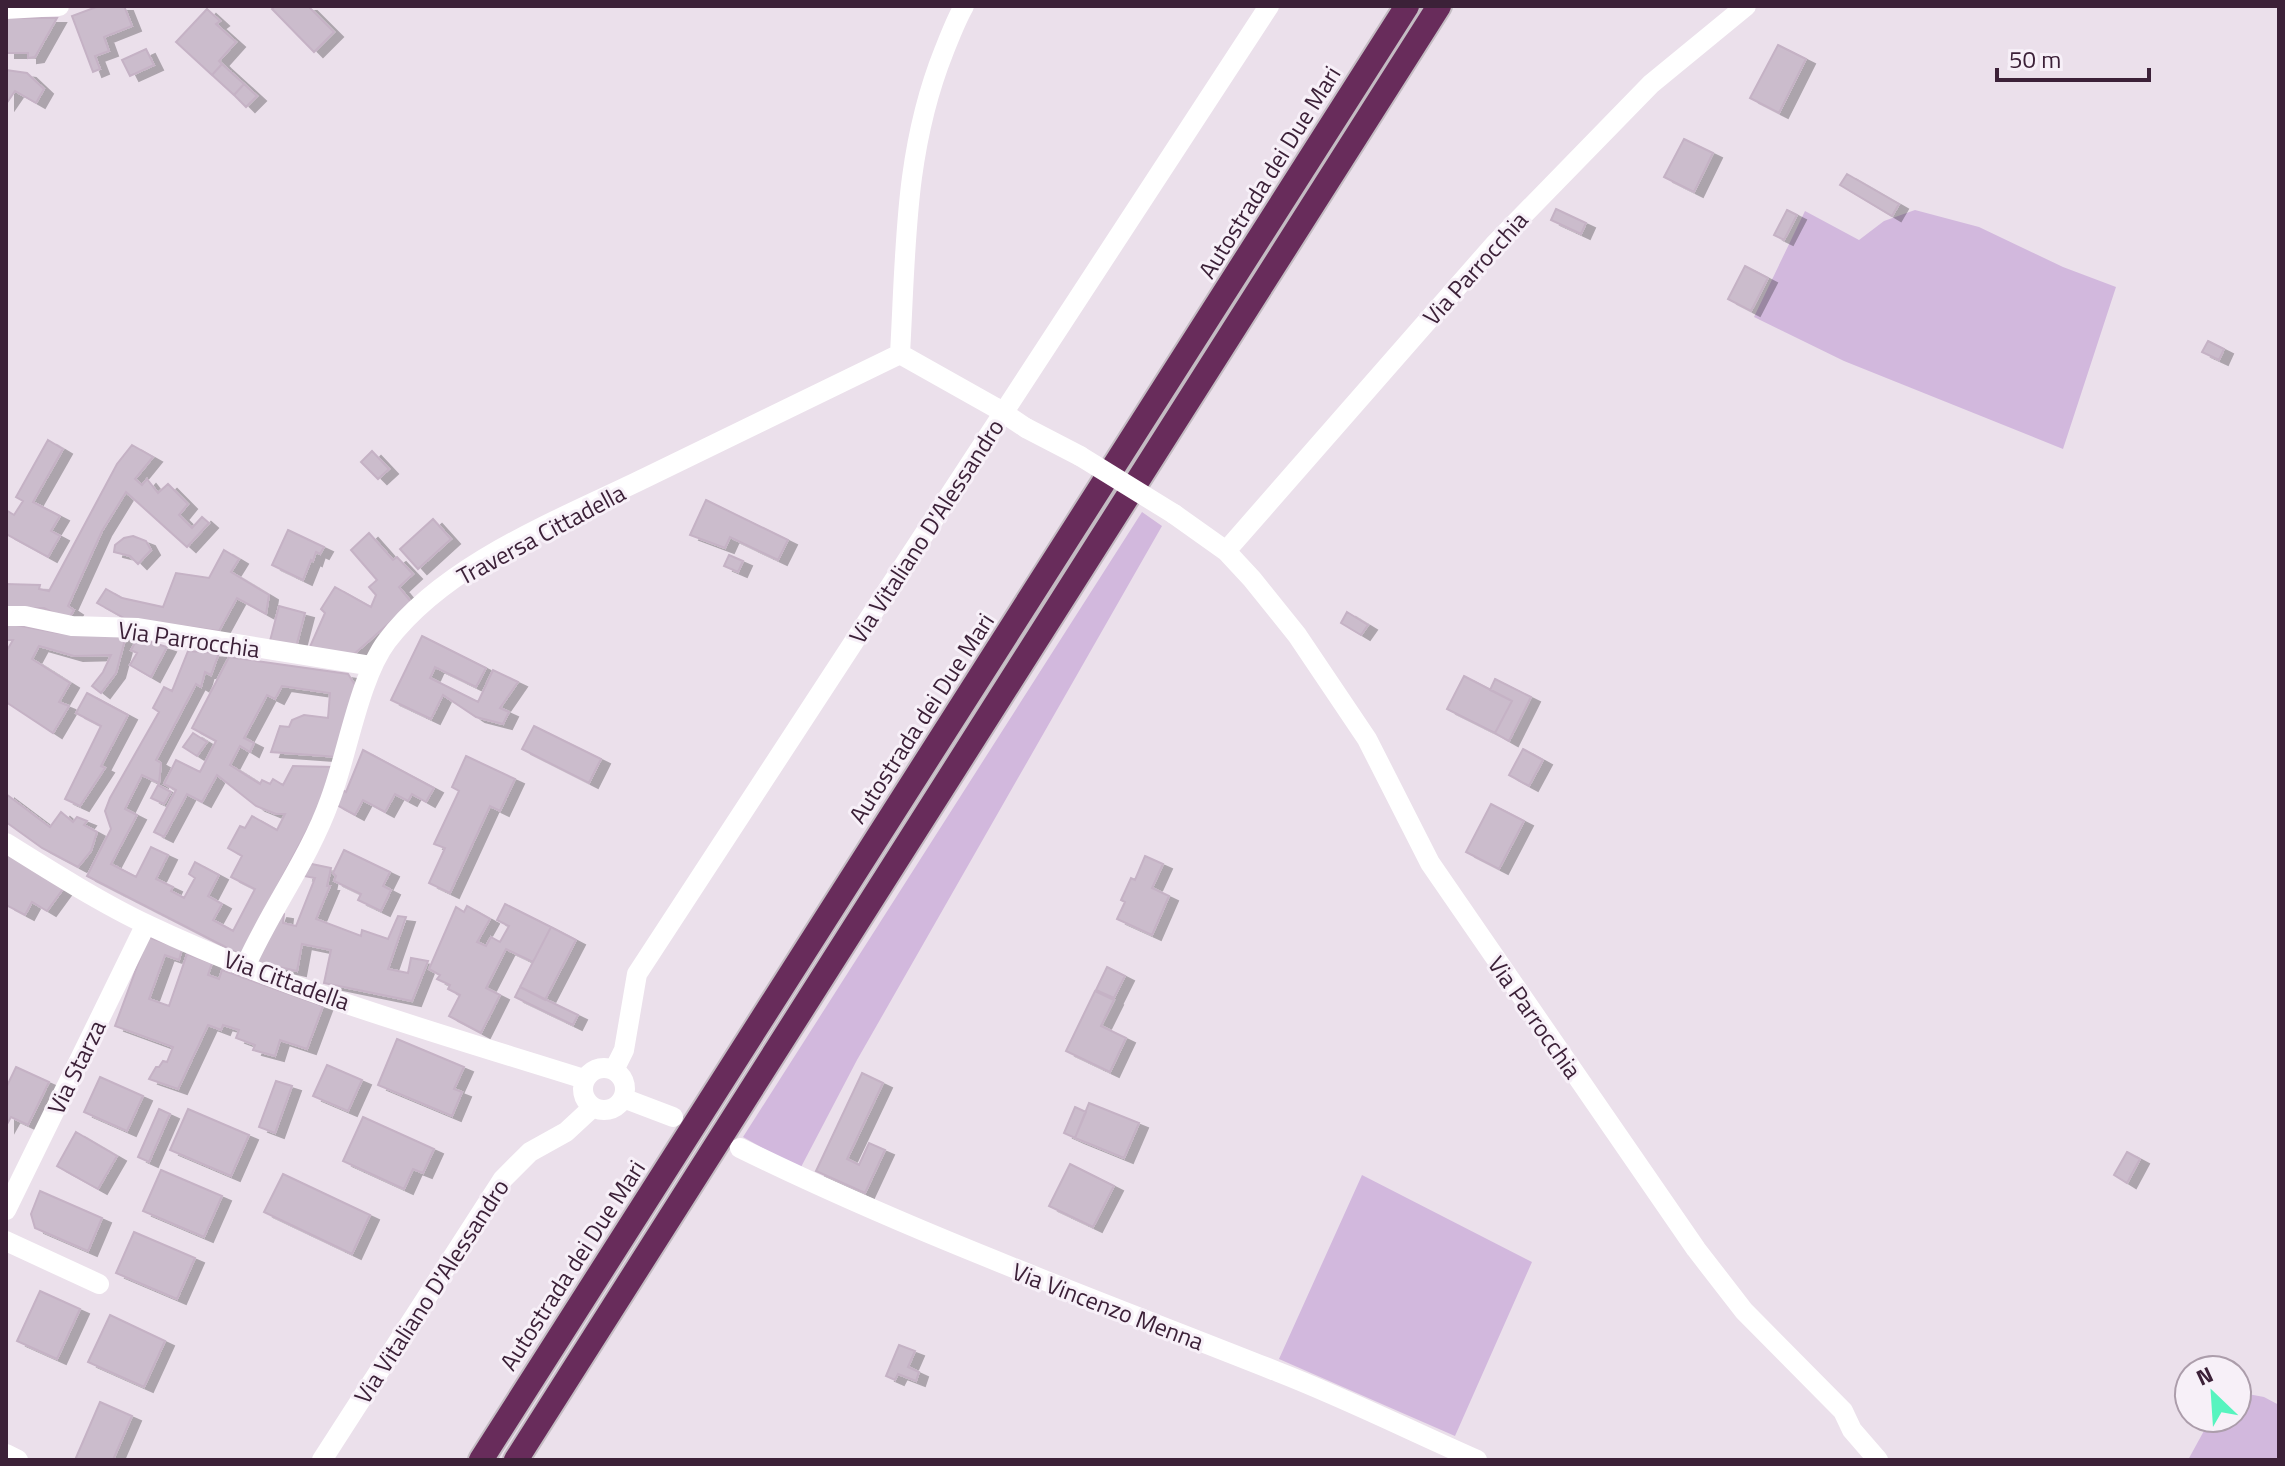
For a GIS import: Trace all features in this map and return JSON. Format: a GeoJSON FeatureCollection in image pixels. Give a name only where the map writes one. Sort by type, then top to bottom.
{"type":"FeatureCollection","features":[{"type":"Feature","properties":{"kind":"highway","name":"Autostrada dei Due Mari"},"geometry":{"type":"LineString","coordinates":[[481,1460],[1407,6]]}},
{"type":"Feature","properties":{"kind":"highway"},"geometry":{"type":"LineString","coordinates":[[516,1460],[1439,6]]}},
{"type":"Feature","properties":{"kind":"street"},"geometry":{"type":"LineString","coordinates":[[6,9],[59,6]]}},
{"type":"Feature","properties":{"kind":"street"},"geometry":{"type":"LineString","coordinates":[[900,354],[910,178],[920,123],[938,67],[964,6]]}},
{"type":"Feature","properties":{"kind":"street","name":"Via Vitaliano D'Alessandro"},"geometry":{"type":"LineString","coordinates":[[614,1070],[624,1050],[637,974],[1269,6]]}},
{"type":"Feature","properties":{"kind":"street","name":"Via Parrocchia"},"geometry":{"type":"LineString","coordinates":[[1226,551],[1494,245],[1651,84],[1746,6]]}},
{"type":"Feature","properties":{"kind":"street","name":"Via Parrocchia"},"geometry":{"type":"LineString","coordinates":[[900,354],[1080,456],[1174,514],[1226,551],[1252,579],[1297,635],[1367,739],[1430,863],[1696,1249],[1744,1311],[1843,1411],[1852,1430],[1878,1460]]}},
{"type":"Feature","properties":{"kind":"street","name":"Traversa Cittadella"},"geometry":{"type":"LineString","coordinates":[[245,967],[313,840],[330,801],[372,666],[386,642],[411,615],[477,565],[529,535],[900,354]]}},
{"type":"Feature","properties":{"kind":"street","name":"Via Parrocchia"},"geometry":{"type":"LineString","coordinates":[[6,616],[25,616],[72,626],[138,628],[372,666]]}},
{"type":"Feature","properties":{"kind":"street","name":"Via Cittadella"},"geometry":{"type":"LineString","coordinates":[[6,843],[146,924],[245,967],[584,1079]]}},
{"type":"Feature","properties":{"kind":"street","name":"Via Starza"},"geometry":{"type":"LineString","coordinates":[[6,1210],[146,924]]}},
{"type":"Feature","properties":{"kind":"street"},"geometry":{"type":"LineString","coordinates":[[593,1107],[584,1098],[584,1079],[594,1069],[601,1067],[614,1070],[623,1079],[623,1098],[673,1117]]}},
{"type":"Feature","properties":{"kind":"street","name":"Via Vitaliano D'Alessandro"},"geometry":{"type":"LineString","coordinates":[[322,1460],[503,1179],[530,1152],[566,1132],[593,1107],[606,1110],[619,1104],[623,1098]]}},
{"type":"Feature","properties":{"kind":"street","name":"Via Vincenzo Menna"},"geometry":{"type":"LineString","coordinates":[[740,1148],[829,1192],[1065,1290],[1280,1373],[1477,1460]]}},
{"type":"Feature","properties":{"kind":"street"},"geometry":{"type":"LineString","coordinates":[[6,1241],[99,1284]]}},
{"type":"Feature","properties":{"kind":"street"},"geometry":{"type":"LineString","coordinates":[[6,1454],[18,1460]]}},
{"type":"Feature","properties":{"kind":"shaded area"},"geometry":{"type":"Polygon","coordinates":[[[1915,210],[1979,227],[2063,267],[2116,287],[2063,449],[1844,361],[1754,317],[1805,211],[1859,240],[1884,221],[1915,210]]]}},
{"type":"Feature","properties":{"kind":"shaded area"},"geometry":{"type":"Polygon","coordinates":[[[1142,512],[1162,526],[857,1060],[800,1169],[743,1137],[1142,512]]]}},
{"type":"Feature","properties":{"kind":"shaded area"},"geometry":{"type":"Polygon","coordinates":[[[1362,1175],[1532,1262],[1455,1436],[1279,1359],[1362,1175]]]}},
{"type":"Feature","properties":{"kind":"shaded area"},"geometry":{"type":"Polygon","coordinates":[[[2253,1395],[2279,1405],[2279,1460],[2188,1460],[2202,1434],[2253,1434],[2253,1395]]]}},
{"type":"Feature","properties":{"kind":"building"},"geometry":{"type":"Polygon","coordinates":[[[99,6],[124,6],[132,26],[104,37],[109,51],[95,56],[100,69],[93,72],[72,16],[99,6]]]}},
{"type":"Feature","properties":{"kind":"building"},"geometry":{"type":"Polygon","coordinates":[[[275,6],[308,6],[334,32],[314,52],[272,9],[275,6]]]}},
{"type":"Feature","properties":{"kind":"building"},"geometry":{"type":"Polygon","coordinates":[[[207,9],[220,21],[216,24],[236,42],[219,61],[222,64],[212,75],[176,42],[207,9]]]}},
{"type":"Feature","properties":{"kind":"building"},"geometry":{"type":"Polygon","coordinates":[[[6,18],[57,18],[35,57],[28,58],[28,53],[6,53],[6,18]]]}},
{"type":"Feature","properties":{"kind":"building"},"geometry":{"type":"Polygon","coordinates":[[[1778,45],[1806,59],[1779,113],[1750,98],[1778,45]]]}},
{"type":"Feature","properties":{"kind":"building"},"geometry":{"type":"Polygon","coordinates":[[[146,49],[154,65],[130,76],[122,60],[146,49]]]}},
{"type":"Feature","properties":{"kind":"building"},"geometry":{"type":"Polygon","coordinates":[[[222,64],[244,84],[234,95],[212,75],[222,64]]]}},
{"type":"Feature","properties":{"kind":"building"},"geometry":{"type":"Polygon","coordinates":[[[6,70],[27,73],[44,89],[36,103],[15,91],[6,104],[6,70]]]}},
{"type":"Feature","properties":{"kind":"building"},"geometry":{"type":"Polygon","coordinates":[[[244,84],[257,96],[246,107],[234,95],[244,84]]]}},
{"type":"Feature","properties":{"kind":"building"},"geometry":{"type":"Polygon","coordinates":[[[1684,139],[1713,153],[1694,192],[1664,177],[1684,139]]]}},
{"type":"Feature","properties":{"kind":"building"},"geometry":{"type":"Polygon","coordinates":[[[1847,174],[1899,204],[1892,216],[1840,185],[1847,174]]]}},
{"type":"Feature","properties":{"kind":"building"},"geometry":{"type":"Polygon","coordinates":[[[1556,209],[1586,223],[1581,234],[1551,220],[1556,209]]]}},
{"type":"Feature","properties":{"kind":"building"},"geometry":{"type":"Polygon","coordinates":[[[1787,210],[1797,215],[1784,240],[1774,235],[1787,210]]]}},
{"type":"Feature","properties":{"kind":"building"},"geometry":{"type":"Polygon","coordinates":[[[1745,266],[1768,278],[1751,311],[1728,299],[1745,266]]]}},
{"type":"Feature","properties":{"kind":"building"},"geometry":{"type":"Polygon","coordinates":[[[2208,341],[2224,349],[2219,360],[2202,352],[2208,341]]]}},
{"type":"Feature","properties":{"kind":"building"},"geometry":{"type":"Polygon","coordinates":[[[48,440],[63,449],[33,502],[60,516],[51,531],[60,536],[48,557],[6,534],[6,510],[14,515],[23,501],[16,497],[48,440]]]}},
{"type":"Feature","properties":{"kind":"building"},"geometry":{"type":"Polygon","coordinates":[[[132,445],[153,457],[135,479],[142,485],[147,479],[158,493],[168,484],[188,504],[179,515],[192,528],[202,517],[209,523],[187,547],[126,492],[102,531],[68,606],[74,610],[68,620],[44,608],[6,609],[6,584],[40,585],[39,589],[49,591],[117,464],[132,445]]]}},
{"type":"Feature","properties":{"kind":"building"},"geometry":{"type":"Polygon","coordinates":[[[372,451],[389,469],[378,479],[361,462],[372,451]]]}},
{"type":"Feature","properties":{"kind":"building"},"geometry":{"type":"Polygon","coordinates":[[[706,500],[788,540],[778,560],[730,537],[725,548],[690,535],[706,500]]]}},
{"type":"Feature","properties":{"kind":"building"},"geometry":{"type":"Polygon","coordinates":[[[433,519],[451,539],[418,569],[400,549],[433,519]]]}},
{"type":"Feature","properties":{"kind":"building"},"geometry":{"type":"Polygon","coordinates":[[[288,530],[324,547],[320,554],[316,552],[303,580],[272,565],[288,530]]]}},
{"type":"Feature","properties":{"kind":"building"},"geometry":{"type":"Polygon","coordinates":[[[369,533],[393,560],[397,557],[413,574],[399,587],[412,603],[353,655],[309,649],[325,613],[321,609],[335,587],[371,607],[376,595],[369,587],[377,580],[351,550],[369,533]]]}},
{"type":"Feature","properties":{"kind":"building"},"geometry":{"type":"Polygon","coordinates":[[[133,536],[146,541],[151,550],[138,564],[130,556],[114,552],[115,545],[133,536]]]}},
{"type":"Feature","properties":{"kind":"building"},"geometry":{"type":"Polygon","coordinates":[[[224,550],[239,559],[231,572],[269,595],[266,614],[237,598],[219,631],[124,618],[97,603],[106,589],[122,598],[163,607],[176,573],[209,578],[224,550]]]}},
{"type":"Feature","properties":{"kind":"building"},"geometry":{"type":"Polygon","coordinates":[[[729,555],[743,561],[738,572],[724,566],[729,555]]]}},
{"type":"Feature","properties":{"kind":"building"},"geometry":{"type":"Polygon","coordinates":[[[279,606],[305,613],[296,647],[270,641],[279,606]]]}},
{"type":"Feature","properties":{"kind":"building"},"geometry":{"type":"Polygon","coordinates":[[[1347,612],[1368,625],[1361,635],[1341,623],[1347,612]]]}},
{"type":"Feature","properties":{"kind":"building"},"geometry":{"type":"Polygon","coordinates":[[[6,623],[58,633],[126,636],[116,673],[101,693],[92,686],[111,655],[74,656],[39,646],[32,659],[70,683],[59,702],[69,706],[53,733],[6,702],[6,652],[13,640],[6,640],[6,623]]]}},
{"type":"Feature","properties":{"kind":"building"},"geometry":{"type":"Polygon","coordinates":[[[422,636],[486,668],[476,687],[435,667],[430,678],[478,702],[493,670],[518,682],[500,708],[509,712],[503,724],[476,717],[443,695],[431,719],[391,700],[422,636]]]}},
{"type":"Feature","properties":{"kind":"building"},"geometry":{"type":"Polygon","coordinates":[[[138,638],[167,647],[151,677],[130,665],[137,653],[131,650],[138,638]]]}},
{"type":"Feature","properties":{"kind":"building"},"geometry":{"type":"Polygon","coordinates":[[[188,651],[219,653],[211,675],[205,672],[201,687],[196,684],[156,760],[161,763],[159,783],[142,775],[125,809],[137,815],[111,864],[136,877],[151,847],[168,855],[156,879],[173,887],[171,891],[184,898],[195,878],[189,874],[195,862],[219,875],[208,896],[222,904],[213,920],[233,931],[255,889],[231,877],[242,856],[228,848],[240,826],[245,828],[252,816],[277,830],[285,814],[256,806],[217,775],[202,802],[187,794],[164,837],[154,832],[176,790],[164,784],[176,760],[200,772],[216,741],[192,728],[229,657],[348,674],[355,685],[338,757],[271,752],[280,726],[289,727],[292,720],[304,715],[328,718],[330,693],[282,686],[275,699],[267,695],[244,738],[254,743],[250,752],[240,746],[230,765],[260,784],[262,780],[270,784],[273,779],[283,785],[293,766],[333,767],[323,800],[241,955],[87,876],[111,829],[105,811],[110,798],[159,712],[153,708],[164,687],[172,691],[188,651]]]}},
{"type":"Feature","properties":{"kind":"building"},"geometry":{"type":"Polygon","coordinates":[[[1464,676],[1512,701],[1495,733],[1447,709],[1464,676]]]}},
{"type":"Feature","properties":{"kind":"building"},"geometry":{"type":"Polygon","coordinates":[[[1495,679],[1531,697],[1509,741],[1495,733],[1512,701],[1490,690],[1495,679]]]}},
{"type":"Feature","properties":{"kind":"building"},"geometry":{"type":"Polygon","coordinates":[[[87,693],[128,715],[101,766],[105,768],[80,806],[65,799],[101,726],[76,713],[87,693]]]}},
{"type":"Feature","properties":{"kind":"building"},"geometry":{"type":"Polygon","coordinates":[[[534,726],[601,759],[589,783],[522,749],[534,726]]]}},
{"type":"Feature","properties":{"kind":"building"},"geometry":{"type":"Polygon","coordinates":[[[193,733],[207,742],[197,756],[183,747],[193,733]]]}},
{"type":"Feature","properties":{"kind":"building"},"geometry":{"type":"Polygon","coordinates":[[[1523,749],[1543,760],[1529,786],[1509,775],[1523,749]]]}},
{"type":"Feature","properties":{"kind":"building"},"geometry":{"type":"Polygon","coordinates":[[[363,750],[434,788],[426,802],[412,794],[408,801],[395,794],[385,812],[363,800],[355,815],[335,804],[342,790],[346,792],[363,750]]]}},
{"type":"Feature","properties":{"kind":"building"},"geometry":{"type":"Polygon","coordinates":[[[466,756],[515,779],[500,811],[490,806],[450,893],[429,883],[445,848],[434,844],[459,791],[452,787],[466,756]]]}},
{"type":"Feature","properties":{"kind":"building"},"geometry":{"type":"Polygon","coordinates":[[[158,785],[171,792],[164,804],[151,798],[158,785]]]}},
{"type":"Feature","properties":{"kind":"building"},"geometry":{"type":"Polygon","coordinates":[[[6,794],[50,827],[61,812],[73,822],[77,817],[87,821],[84,825],[97,832],[91,851],[78,867],[42,848],[6,822],[6,794]]]}},
{"type":"Feature","properties":{"kind":"building"},"geometry":{"type":"Polygon","coordinates":[[[1491,804],[1524,821],[1499,869],[1466,852],[1491,804]]]}},
{"type":"Feature","properties":{"kind":"building"},"geometry":{"type":"Polygon","coordinates":[[[344,850],[390,872],[383,886],[391,890],[381,911],[358,900],[361,894],[334,881],[336,876],[333,873],[344,850]]]}},
{"type":"Feature","properties":{"kind":"building"},"geometry":{"type":"Polygon","coordinates":[[[6,854],[63,889],[47,911],[32,902],[25,915],[6,905],[6,854]]]}},
{"type":"Feature","properties":{"kind":"building"},"geometry":{"type":"Polygon","coordinates":[[[1145,856],[1163,864],[1152,888],[1169,896],[1152,935],[1117,919],[1125,902],[1121,900],[1131,878],[1135,880],[1145,856]]]}},
{"type":"Feature","properties":{"kind":"building"},"geometry":{"type":"Polygon","coordinates":[[[307,863],[331,868],[327,886],[330,886],[316,919],[361,936],[362,930],[388,939],[398,916],[406,917],[388,969],[408,973],[411,958],[428,961],[412,1001],[324,983],[331,950],[302,944],[297,971],[257,962],[278,913],[284,914],[283,923],[296,926],[315,878],[304,876],[307,863]]]}},
{"type":"Feature","properties":{"kind":"building"},"geometry":{"type":"Polygon","coordinates":[[[505,904],[551,927],[533,962],[506,949],[486,988],[500,995],[481,1033],[449,1016],[460,995],[448,989],[450,985],[437,979],[440,975],[429,969],[456,907],[464,912],[467,906],[490,919],[477,942],[486,946],[491,937],[500,942],[509,926],[497,920],[505,904]]]}},
{"type":"Feature","properties":{"kind":"building"},"geometry":{"type":"Polygon","coordinates":[[[551,927],[576,940],[545,1000],[520,987],[551,927]]]}},
{"type":"Feature","properties":{"kind":"building"},"geometry":{"type":"Polygon","coordinates":[[[148,937],[182,949],[179,960],[165,955],[149,999],[169,1006],[187,954],[212,963],[208,975],[219,979],[222,970],[323,1006],[307,1049],[280,1040],[275,1056],[253,1050],[255,1045],[236,1038],[239,1030],[223,1025],[221,1030],[208,1025],[178,1089],[149,1079],[156,1067],[163,1061],[167,1062],[173,1047],[115,1026],[148,937]]]}},
{"type":"Feature","properties":{"kind":"building"},"geometry":{"type":"Polygon","coordinates":[[[1107,967],[1125,976],[1114,998],[1096,990],[1107,967]]]}},
{"type":"Feature","properties":{"kind":"building"},"geometry":{"type":"Polygon","coordinates":[[[520,987],[578,1015],[573,1025],[515,997],[520,987]]]}},
{"type":"Feature","properties":{"kind":"building"},"geometry":{"type":"Polygon","coordinates":[[[1095,991],[1114,1000],[1101,1026],[1126,1038],[1110,1072],[1066,1051],[1095,991]]]}},
{"type":"Feature","properties":{"kind":"building"},"geometry":{"type":"Polygon","coordinates":[[[397,1039],[464,1067],[454,1089],[462,1092],[452,1116],[378,1085],[397,1039]]]}},
{"type":"Feature","properties":{"kind":"building"},"geometry":{"type":"Polygon","coordinates":[[[327,1065],[362,1080],[348,1111],[313,1096],[327,1065]]]}},
{"type":"Feature","properties":{"kind":"building"},"geometry":{"type":"Polygon","coordinates":[[[16,1067],[49,1082],[28,1125],[11,1117],[6,1126],[6,1088],[16,1067]]]}},
{"type":"Feature","properties":{"kind":"building"},"geometry":{"type":"Polygon","coordinates":[[[862,1073],[883,1083],[847,1159],[859,1165],[869,1143],[885,1150],[865,1193],[816,1171],[862,1073]]]}},
{"type":"Feature","properties":{"kind":"building"},"geometry":{"type":"Polygon","coordinates":[[[100,1077],[143,1096],[127,1131],[84,1112],[100,1077]]]}},
{"type":"Feature","properties":{"kind":"building"},"geometry":{"type":"Polygon","coordinates":[[[276,1081],[292,1086],[275,1133],[259,1127],[276,1081]]]}},
{"type":"Feature","properties":{"kind":"building"},"geometry":{"type":"Polygon","coordinates":[[[1089,1103],[1139,1123],[1124,1158],[1075,1138],[1089,1103]]]}},
{"type":"Feature","properties":{"kind":"building"},"geometry":{"type":"Polygon","coordinates":[[[1075,1107],[1086,1112],[1075,1138],[1064,1133],[1075,1107]]]}},
{"type":"Feature","properties":{"kind":"building"},"geometry":{"type":"Polygon","coordinates":[[[159,1109],[170,1114],[149,1162],[138,1157],[159,1109]]]}},
{"type":"Feature","properties":{"kind":"building"},"geometry":{"type":"Polygon","coordinates":[[[188,1109],[249,1135],[231,1176],[170,1150],[188,1109]]]}},
{"type":"Feature","properties":{"kind":"building"},"geometry":{"type":"Polygon","coordinates":[[[363,1117],[434,1149],[423,1173],[413,1169],[404,1189],[343,1161],[363,1117]]]}},
{"type":"Feature","properties":{"kind":"building"},"geometry":{"type":"Polygon","coordinates":[[[76,1132],[117,1156],[98,1189],[57,1166],[76,1132]]]}},
{"type":"Feature","properties":{"kind":"building"},"geometry":{"type":"Polygon","coordinates":[[[2127,1152],[2140,1159],[2127,1183],[2114,1175],[2127,1152]]]}},
{"type":"Feature","properties":{"kind":"building"},"geometry":{"type":"Polygon","coordinates":[[[1070,1164],[1114,1186],[1093,1227],[1049,1206],[1070,1164]]]}},
{"type":"Feature","properties":{"kind":"building"},"geometry":{"type":"Polygon","coordinates":[[[161,1170],[222,1196],[204,1237],[143,1211],[161,1170]]]}},
{"type":"Feature","properties":{"kind":"building"},"geometry":{"type":"Polygon","coordinates":[[[283,1174],[370,1215],[352,1254],[264,1212],[283,1174]]]}},
{"type":"Feature","properties":{"kind":"building"},"geometry":{"type":"Polygon","coordinates":[[[40,1191],[102,1218],[88,1251],[35,1228],[31,1214],[40,1191]]]}},
{"type":"Feature","properties":{"kind":"building"},"geometry":{"type":"Polygon","coordinates":[[[134,1232],[195,1258],[177,1299],[116,1273],[134,1232]]]}},
{"type":"Feature","properties":{"kind":"building"},"geometry":{"type":"Polygon","coordinates":[[[40,1291],[80,1309],[57,1359],[17,1341],[40,1291]]]}},
{"type":"Feature","properties":{"kind":"building"},"geometry":{"type":"Polygon","coordinates":[[[110,1315],[165,1341],[144,1387],[88,1362],[110,1315]]]}},
{"type":"Feature","properties":{"kind":"building"},"geometry":{"type":"Polygon","coordinates":[[[899,1345],[915,1351],[908,1367],[919,1372],[916,1381],[898,1374],[895,1380],[886,1376],[899,1345]]]}},
{"type":"Feature","properties":{"kind":"building"},"geometry":{"type":"Polygon","coordinates":[[[100,1402],[132,1416],[113,1460],[75,1460],[100,1402]]]}}]}
